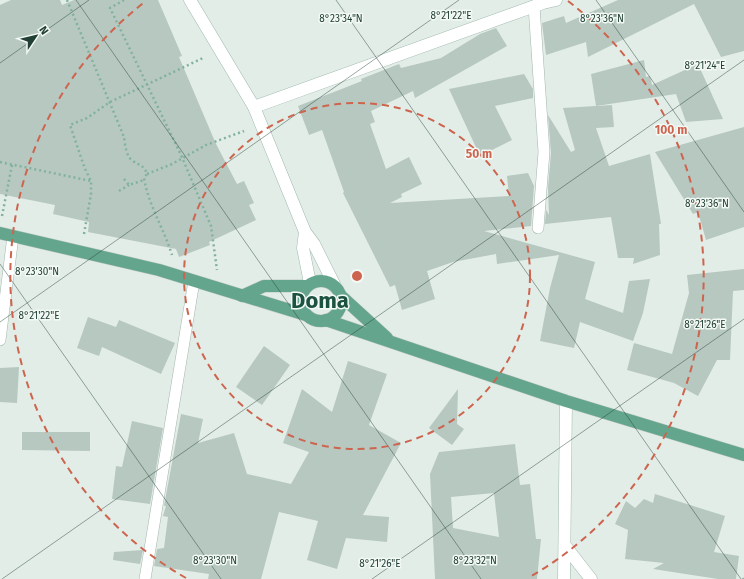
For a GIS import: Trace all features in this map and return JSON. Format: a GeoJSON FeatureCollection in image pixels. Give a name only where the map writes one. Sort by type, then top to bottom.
{"type":"FeatureCollection","features":[{"type":"Feature","properties":{"kind":"main road"},"geometry":{"type":"LineString","coordinates":[[0,233],[178,276],[306,315],[315,321],[326,320],[335,315],[340,306],[338,291],[314,244],[305,232],[254,107],[190,0]]}},
{"type":"Feature","properties":{"kind":"main road"},"geometry":{"type":"LineString","coordinates":[[254,107],[534,6],[556,0]]}},
{"type":"Feature","properties":{"kind":"main road"},"geometry":{"type":"LineString","coordinates":[[305,232],[303,248],[308,285],[301,295],[301,306],[306,315]]}},
{"type":"Feature","properties":{"kind":"main road"},"geometry":{"type":"LineString","coordinates":[[242,296],[264,286],[308,285],[318,280],[327,282],[390,342]]}},
{"type":"Feature","properties":{"kind":"main road"},"geometry":{"type":"LineString","coordinates":[[326,320],[566,401],[744,455]]}},
{"type":"Feature","properties":{"kind":"main road"},"geometry":{"type":"LineString","coordinates":[[564,579],[566,547],[566,401]]}},
{"type":"Feature","properties":{"kind":"main road"},"geometry":{"type":"LineString","coordinates":[[566,547],[592,579]]}},
{"type":"Feature","properties":{"kind":"lane"},"geometry":{"type":"LineString","coordinates":[[534,6],[544,152],[538,228]]}},
{"type":"Feature","properties":{"kind":"lane"},"geometry":{"type":"LineString","coordinates":[[0,340],[13,236]]}},
{"type":"Feature","properties":{"kind":"lane"},"geometry":{"type":"LineString","coordinates":[[145,579],[194,281]]}},
{"type":"Feature","properties":{"kind":"path"},"geometry":{"type":"LineString","coordinates":[[67,0],[124,137],[126,150],[132,161],[144,168],[147,174]]}},
{"type":"Feature","properties":{"kind":"path"},"geometry":{"type":"LineString","coordinates":[[124,0],[110,8],[183,158],[211,226],[220,289]]}},
{"type":"Feature","properties":{"kind":"path"},"geometry":{"type":"LineString","coordinates":[[81,252],[91,194],[91,181],[85,169],[70,125],[88,118],[110,102],[220,50]]}},
{"type":"Feature","properties":{"kind":"path"},"geometry":{"type":"LineString","coordinates":[[119,191],[129,185],[144,180],[147,174],[183,158],[206,145],[261,124]]}},
{"type":"Feature","properties":{"kind":"path"},"geometry":{"type":"LineString","coordinates":[[0,162],[12,166],[91,181]]}},
{"type":"Feature","properties":{"kind":"path"},"geometry":{"type":"LineString","coordinates":[[2,219],[12,166]]}},
{"type":"Feature","properties":{"kind":"path"},"geometry":{"type":"LineString","coordinates":[[124,179],[129,185]]}},
{"type":"Feature","properties":{"kind":"path"},"geometry":{"type":"LineString","coordinates":[[144,180],[166,235],[178,276]]}},
{"type":"Feature","properties":{"kind":"building"},"geometry":{"type":"Polygon","coordinates":[[[11,0],[60,0],[62,5],[74,0],[158,0],[182,56],[179,57],[216,144],[237,184],[244,181],[254,203],[249,205],[256,220],[209,242],[210,245],[179,257],[176,249],[88,232],[89,222],[53,214],[55,205],[0,194],[0,5],[11,0]]]}},
{"type":"Feature","properties":{"kind":"building"},"geometry":{"type":"Polygon","coordinates":[[[618,0],[744,0],[744,51],[721,57],[694,4],[588,57],[586,42],[546,55],[542,23],[564,16],[566,23],[618,0]]]}},
{"type":"Feature","properties":{"kind":"building"},"geometry":{"type":"Polygon","coordinates":[[[496,28],[507,46],[415,98],[413,91],[371,111],[375,122],[370,124],[386,169],[409,157],[422,184],[401,194],[402,197],[390,203],[509,196],[507,176],[528,173],[534,186],[531,226],[484,231],[595,262],[585,299],[623,313],[629,281],[650,279],[643,313],[633,341],[580,322],[574,348],[540,341],[550,288],[559,255],[497,264],[496,254],[453,262],[427,271],[435,299],[402,310],[395,285],[390,287],[343,193],[344,192],[322,130],[309,135],[298,106],[362,81],[361,79],[399,64],[401,68],[441,58],[480,34],[496,28]]]}},
{"type":"Feature","properties":{"kind":"building"},"geometry":{"type":"Polygon","coordinates":[[[644,60],[646,77],[650,76],[652,85],[698,64],[723,119],[686,122],[676,94],[596,106],[591,74],[644,60]]]}},
{"type":"Feature","properties":{"kind":"building"},"geometry":{"type":"Polygon","coordinates":[[[524,74],[533,89],[533,98],[495,106],[512,140],[480,156],[449,89],[524,74]]]}},
{"type":"Feature","properties":{"kind":"building"},"geometry":{"type":"Polygon","coordinates":[[[612,105],[614,127],[596,128],[609,166],[650,154],[661,224],[659,224],[660,255],[633,264],[634,258],[618,258],[611,217],[545,224],[546,210],[549,215],[548,188],[551,153],[548,115],[571,152],[575,150],[563,108],[612,105]]]}},
{"type":"Feature","properties":{"kind":"building"},"geometry":{"type":"Polygon","coordinates":[[[744,127],[744,227],[706,240],[698,212],[693,214],[655,152],[744,127]]]}},
{"type":"Feature","properties":{"kind":"building"},"geometry":{"type":"Polygon","coordinates":[[[744,269],[744,290],[733,291],[730,360],[717,360],[698,396],[674,383],[627,370],[634,343],[672,354],[689,293],[687,275],[744,269]]]}},
{"type":"Feature","properties":{"kind":"building"},"geometry":{"type":"Polygon","coordinates":[[[88,317],[116,327],[119,320],[175,343],[161,374],[102,347],[99,356],[77,348],[88,317]]]}},
{"type":"Feature","properties":{"kind":"building"},"geometry":{"type":"Polygon","coordinates":[[[264,346],[290,365],[262,405],[236,387],[264,346]]]}},
{"type":"Feature","properties":{"kind":"building"},"geometry":{"type":"Polygon","coordinates":[[[348,361],[387,374],[369,425],[401,443],[363,515],[389,517],[387,542],[346,538],[337,569],[307,560],[318,521],[279,512],[261,579],[208,579],[209,574],[154,566],[157,549],[164,548],[168,517],[163,516],[166,506],[164,506],[181,414],[203,419],[198,443],[234,433],[247,474],[291,484],[309,452],[283,443],[302,389],[332,412],[348,361]]]}},
{"type":"Feature","properties":{"kind":"building"},"geometry":{"type":"Polygon","coordinates":[[[19,367],[17,403],[0,402],[0,368],[19,367]]]}},
{"type":"Feature","properties":{"kind":"building"},"geometry":{"type":"Polygon","coordinates":[[[458,389],[457,424],[464,429],[452,445],[429,428],[458,389]]]}},
{"type":"Feature","properties":{"kind":"building"},"geometry":{"type":"Polygon","coordinates":[[[132,421],[163,428],[150,504],[112,499],[116,466],[122,467],[132,421]]]}},
{"type":"Feature","properties":{"kind":"building"},"geometry":{"type":"Polygon","coordinates":[[[22,432],[90,432],[90,451],[22,450],[22,432]]]}},
{"type":"Feature","properties":{"kind":"building"},"geometry":{"type":"Polygon","coordinates":[[[515,444],[520,485],[530,484],[536,539],[541,539],[537,579],[435,579],[430,474],[439,452],[515,444]],[[494,493],[451,497],[453,528],[499,537],[494,493]]]}},
{"type":"Feature","properties":{"kind":"building"},"geometry":{"type":"Polygon","coordinates":[[[655,494],[725,516],[714,552],[739,556],[736,579],[718,579],[653,569],[664,563],[625,559],[628,530],[615,524],[626,501],[635,508],[644,499],[653,503],[655,494]]]}},
{"type":"Feature","properties":{"kind":"building"},"geometry":{"type":"Polygon","coordinates":[[[143,550],[140,564],[113,560],[114,552],[143,550]]]}},
{"type":"Feature","properties":{"kind":"district","name":"Doma"},"geometry":{"type":"Point","coordinates":[320,300]}}]}
